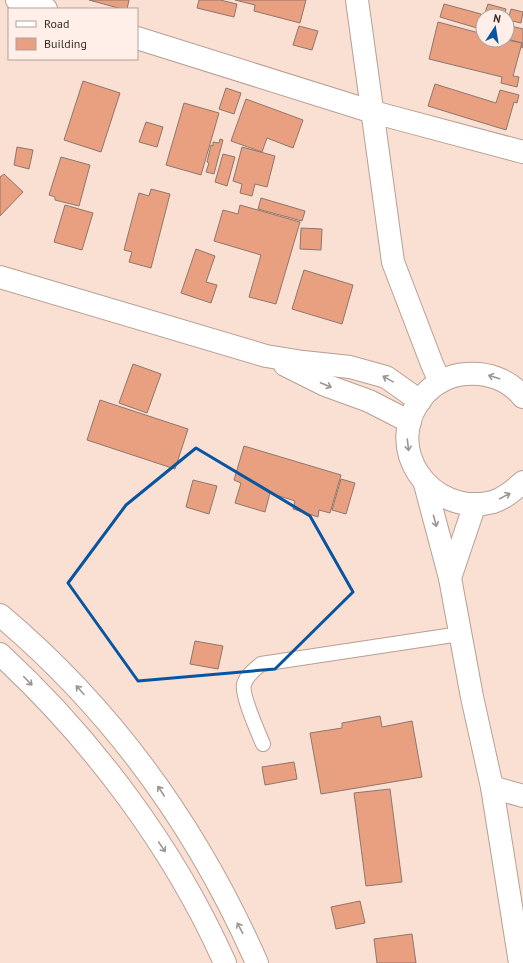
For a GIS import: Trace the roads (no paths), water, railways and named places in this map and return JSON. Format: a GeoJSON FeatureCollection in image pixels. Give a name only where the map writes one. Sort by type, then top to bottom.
{"type":"FeatureCollection","features":[{"type":"Feature","properties":{"kind":"street"},"geometry":{"type":"LineString","coordinates":[[17,0],[43,8]]}},
{"type":"Feature","properties":{"kind":"street"},"geometry":{"type":"LineString","coordinates":[[357,0],[394,262],[440,382]]}},
{"type":"Feature","properties":{"kind":"street"},"geometry":{"type":"LineString","coordinates":[[138,38],[373,112],[523,152]]}},
{"type":"Feature","properties":{"kind":"street"},"geometry":{"type":"LineString","coordinates":[[0,277],[266,356],[302,362],[350,367],[386,376],[420,401]]}},
{"type":"Feature","properties":{"kind":"street"},"geometry":{"type":"LineString","coordinates":[[266,356],[325,385],[369,401],[410,422]]}},
{"type":"Feature","properties":{"kind":"street"},"geometry":{"type":"LineString","coordinates":[[520,963],[492,787],[472,697],[450,578],[425,484],[409,455],[407,438],[410,422],[420,401],[429,390],[440,382],[459,375],[479,373],[498,378],[521,388]]}},
{"type":"Feature","properties":{"kind":"street"},"geometry":{"type":"LineString","coordinates":[[425,484],[440,495],[457,502],[475,504],[494,501],[511,493],[523,482]]}},
{"type":"Feature","properties":{"kind":"street"},"geometry":{"type":"LineString","coordinates":[[450,578],[475,504]]}},
{"type":"Feature","properties":{"kind":"street"},"geometry":{"type":"LineString","coordinates":[[0,615],[24,635],[72,682],[117,732],[146,770],[195,843],[257,963]]}},
{"type":"Feature","properties":{"kind":"street"},"geometry":{"type":"LineString","coordinates":[[0,654],[53,707],[82,740],[120,788],[150,830],[193,899],[225,963]]}},
{"type":"Feature","properties":{"kind":"street"},"geometry":{"type":"LineString","coordinates":[[120,788],[146,770]]}},
{"type":"Feature","properties":{"kind":"street"},"geometry":{"type":"LineString","coordinates":[[492,787],[523,796]]}},
{"type":"Feature","properties":{"kind":"street"},"geometry":{"type":"LineString","coordinates":[[150,830],[175,813]]}},
{"type":"Feature","properties":{"kind":"lane"},"geometry":{"type":"LineString","coordinates":[[263,744],[245,696],[244,685],[250,673],[261,664],[460,634]]}}]}
